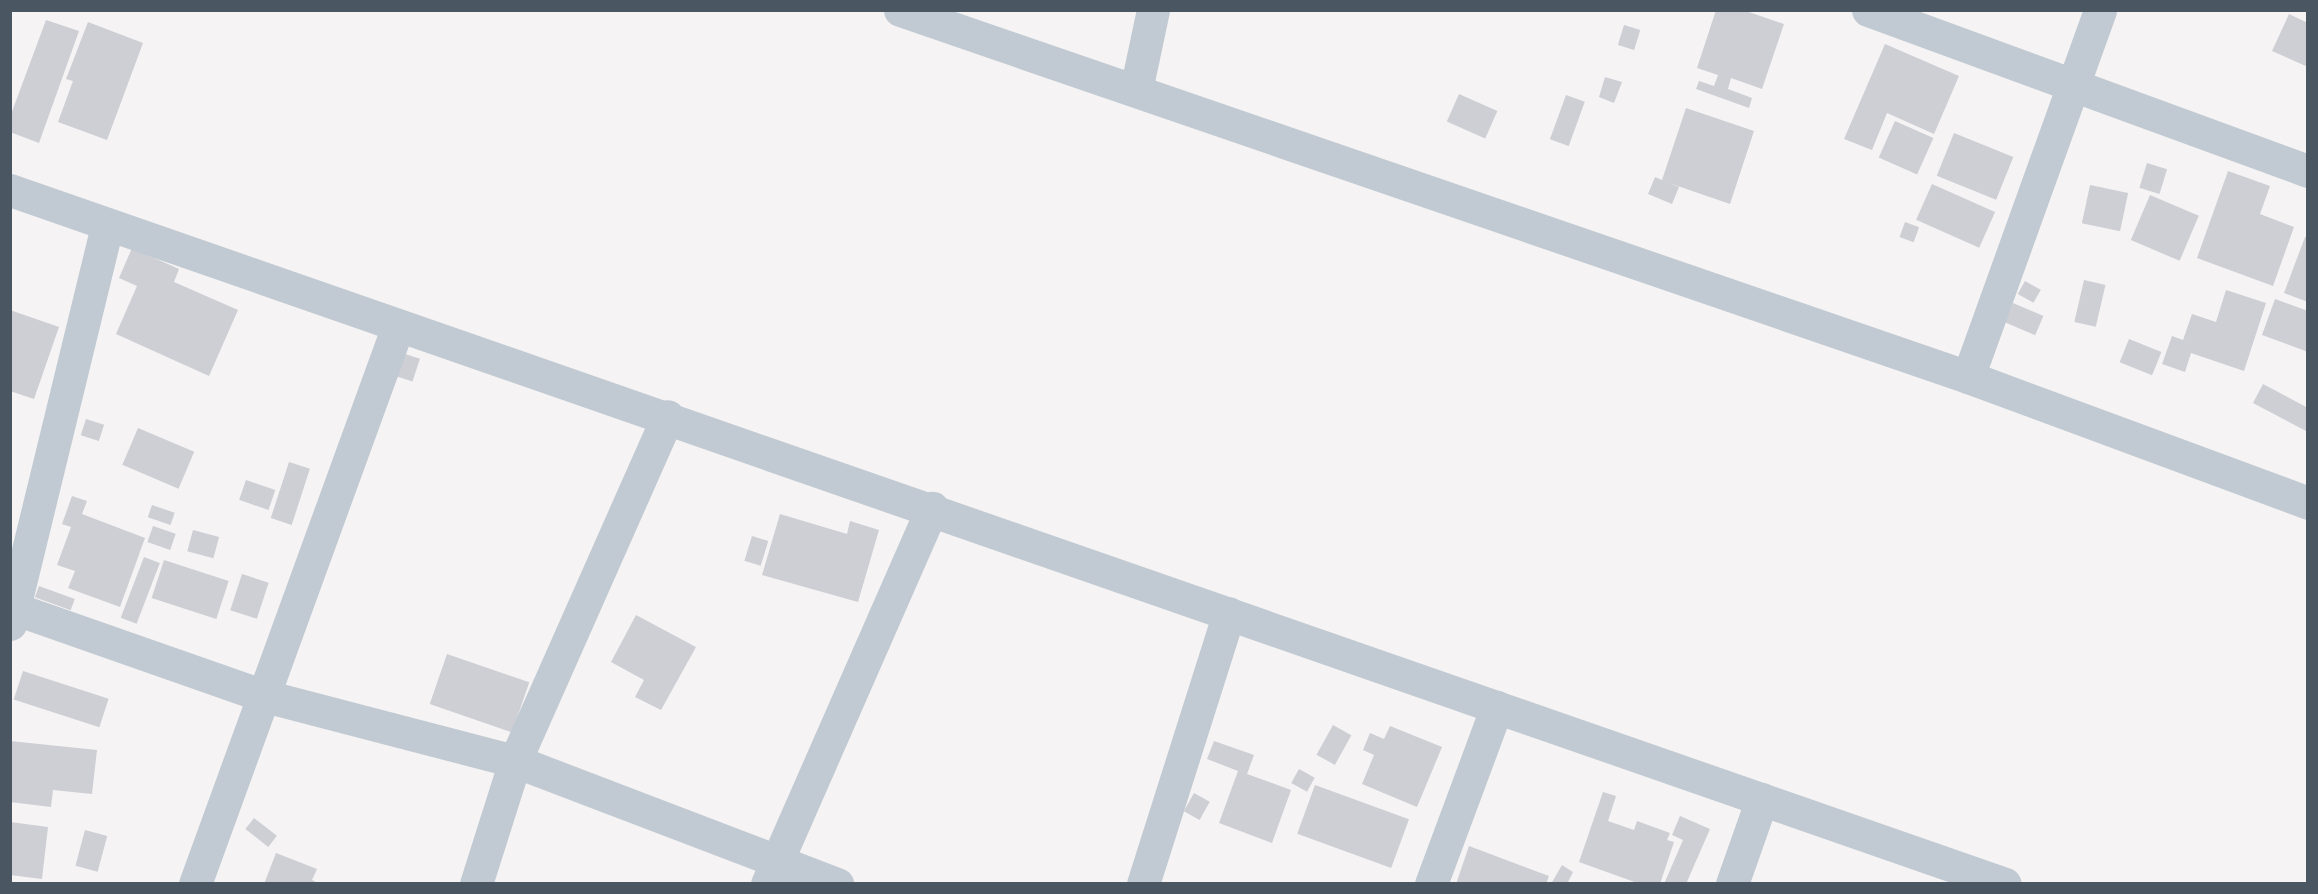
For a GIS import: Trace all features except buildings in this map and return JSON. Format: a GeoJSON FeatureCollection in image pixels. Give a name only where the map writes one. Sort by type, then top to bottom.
{"type":"FeatureCollection","features":[{"type":"Feature","properties":{"kind":"street"},"geometry":{"type":"LineString","coordinates":[[900,10],[1968,376],[2307,502]]}},
{"type":"Feature","properties":{"kind":"street"},"geometry":{"type":"LineString","coordinates":[[1136,90],[1153,10]]}},
{"type":"Feature","properties":{"kind":"street"},"geometry":{"type":"LineString","coordinates":[[1868,10],[2307,171]]}},
{"type":"Feature","properties":{"kind":"street"},"geometry":{"type":"LineString","coordinates":[[1968,376],[2075,86],[2100,10]]}},
{"type":"Feature","properties":{"kind":"street"},"geometry":{"type":"LineString","coordinates":[[10,190],[399,326],[668,416],[2005,884]]}},
{"type":"Feature","properties":{"kind":"street"},"geometry":{"type":"LineString","coordinates":[[107,225],[12,613],[261,695],[515,761],[772,872],[837,884]]}},
{"type":"Feature","properties":{"kind":"street"},"geometry":{"type":"LineString","coordinates":[[195,884],[261,695],[399,326]]}},
{"type":"Feature","properties":{"kind":"street"},"geometry":{"type":"LineString","coordinates":[[476,884],[515,761],[668,416]]}},
{"type":"Feature","properties":{"kind":"street"},"geometry":{"type":"LineString","coordinates":[[772,872],[932,508]]}},
{"type":"Feature","properties":{"kind":"street"},"geometry":{"type":"LineString","coordinates":[[1143,884],[1229,613]]}},
{"type":"Feature","properties":{"kind":"street"},"geometry":{"type":"LineString","coordinates":[[1431,884],[1497,707]]}},
{"type":"Feature","properties":{"kind":"street"},"geometry":{"type":"LineString","coordinates":[[1732,884],[1762,799]]}}]}
